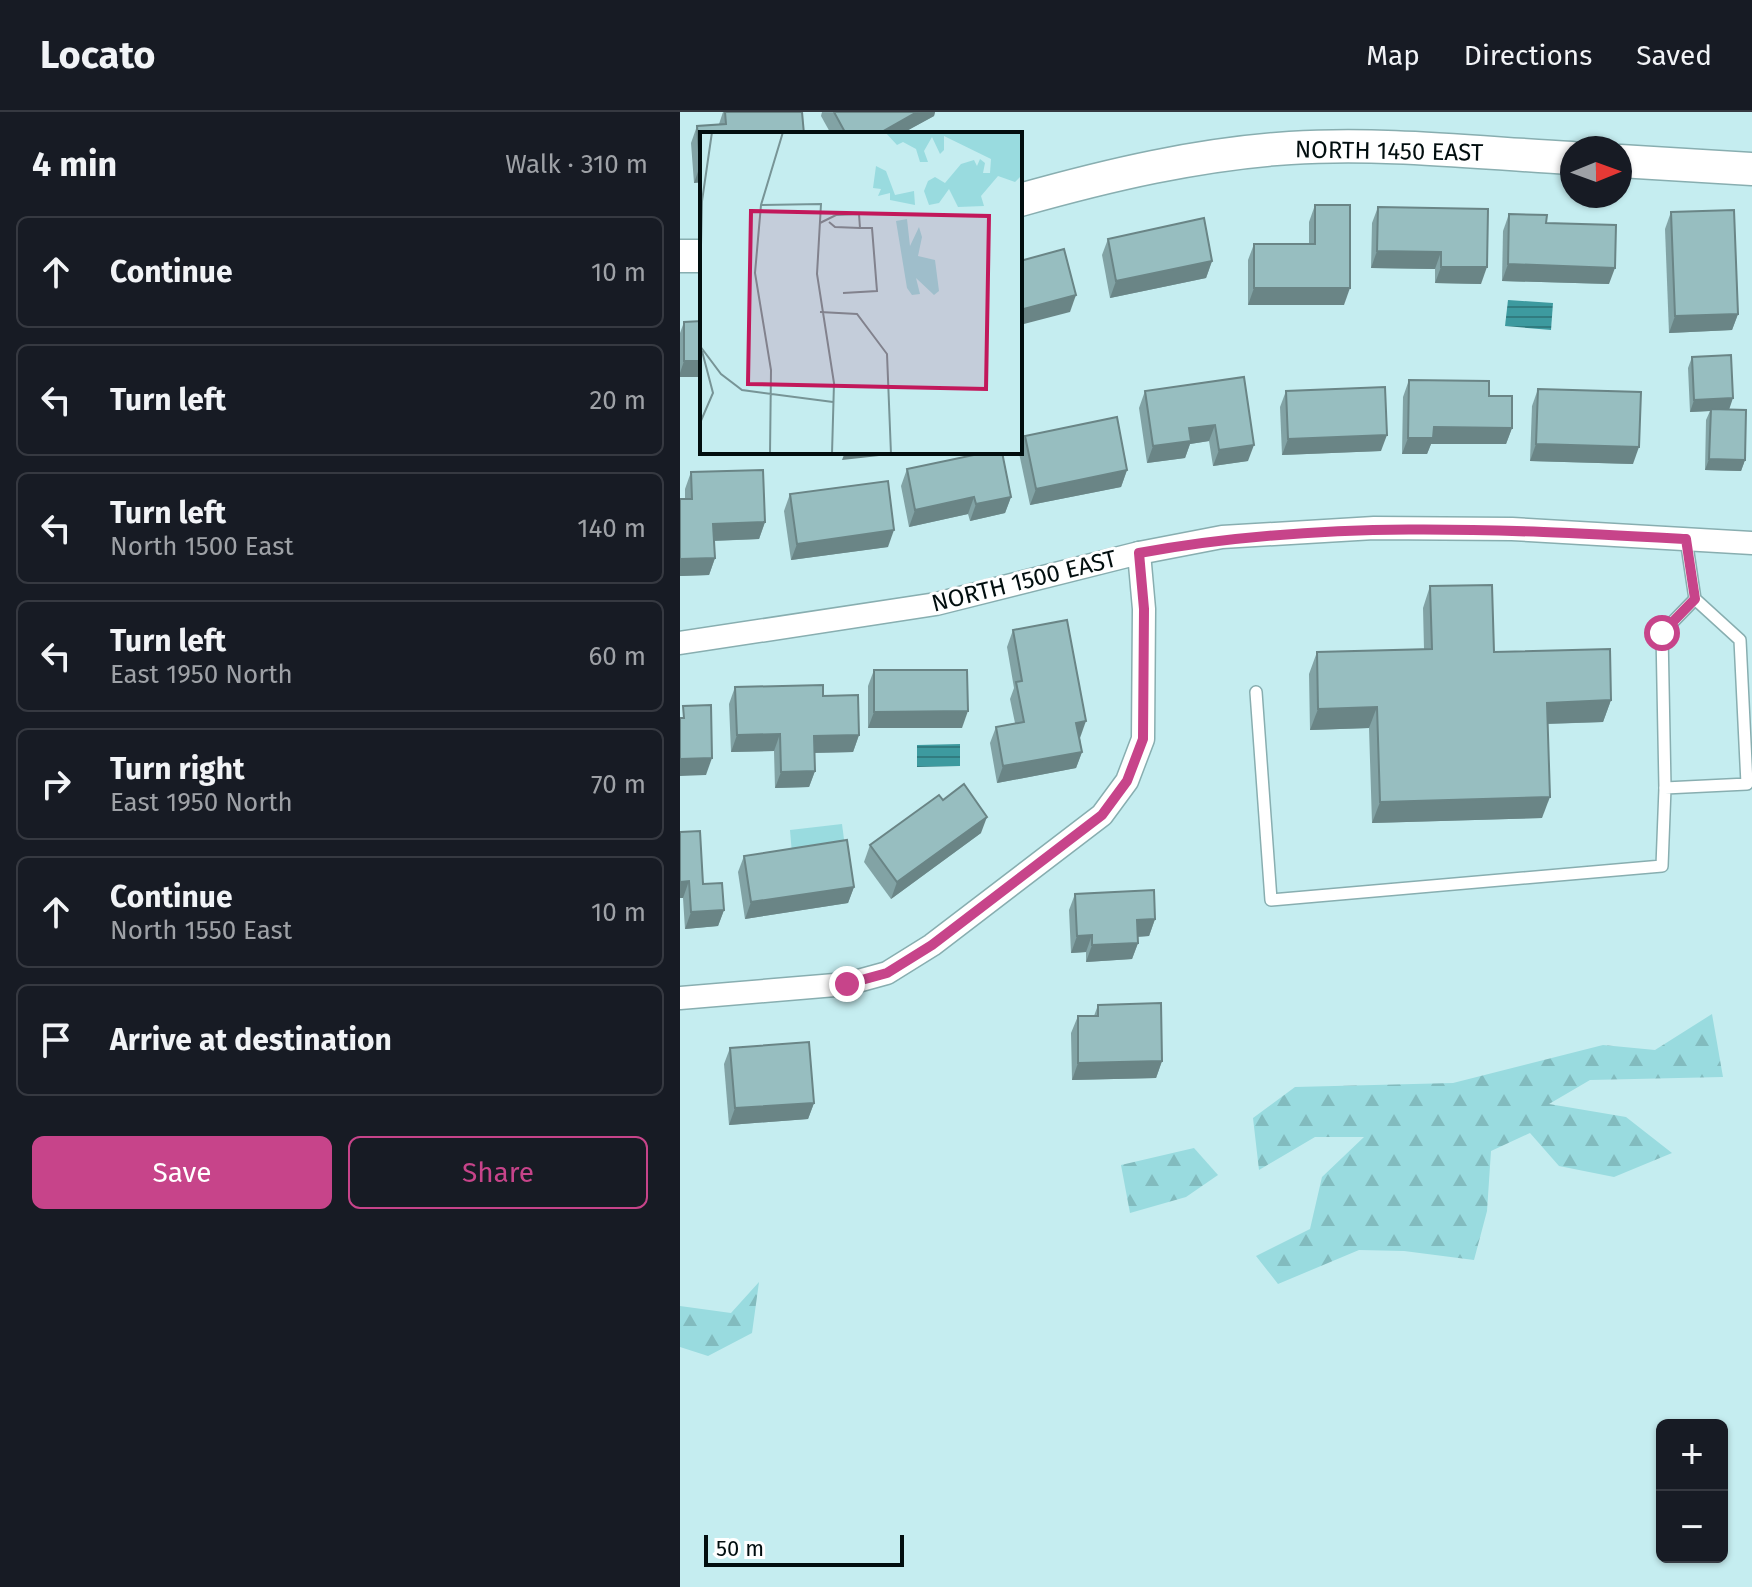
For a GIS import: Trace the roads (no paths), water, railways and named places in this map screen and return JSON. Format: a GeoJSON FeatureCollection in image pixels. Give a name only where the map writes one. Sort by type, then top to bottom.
{"type":"FeatureCollection","features":[{"type":"Feature","properties":{"kind":"street","name":"NORTH 1450 EAST"},"geometry":{"type":"LineString","coordinates":[[1022,199],[1116,174],[1205,157],[1291,148],[1370,146],[1560,157]]}},
{"type":"Feature","properties":{"kind":"street"},"geometry":{"type":"LineString","coordinates":[[1632,162],[1752,169]]}},
{"type":"Feature","properties":{"kind":"street","name":"NORTH 1500 EAST"},"geometry":{"type":"LineString","coordinates":[[680,643],[936,604],[1139,553],[1222,537],[1374,528],[1512,529],[1752,543]]}},
{"type":"Feature","properties":{"kind":"street"},"geometry":{"type":"LineString","coordinates":[[680,998],[847,984],[896,967],[932,945],[1102,815],[1127,781],[1143,739],[1144,609],[1139,553]]}},
{"type":"Feature","properties":{"kind":"lane"},"geometry":{"type":"LineString","coordinates":[[1665,788],[1747,784],[1740,640],[1695,599],[1686,539]]}},
{"type":"Feature","properties":{"kind":"lane"},"geometry":{"type":"LineString","coordinates":[[1256,692],[1271,900],[1662,866],[1665,788],[1662,633],[1695,599]]}}]}
